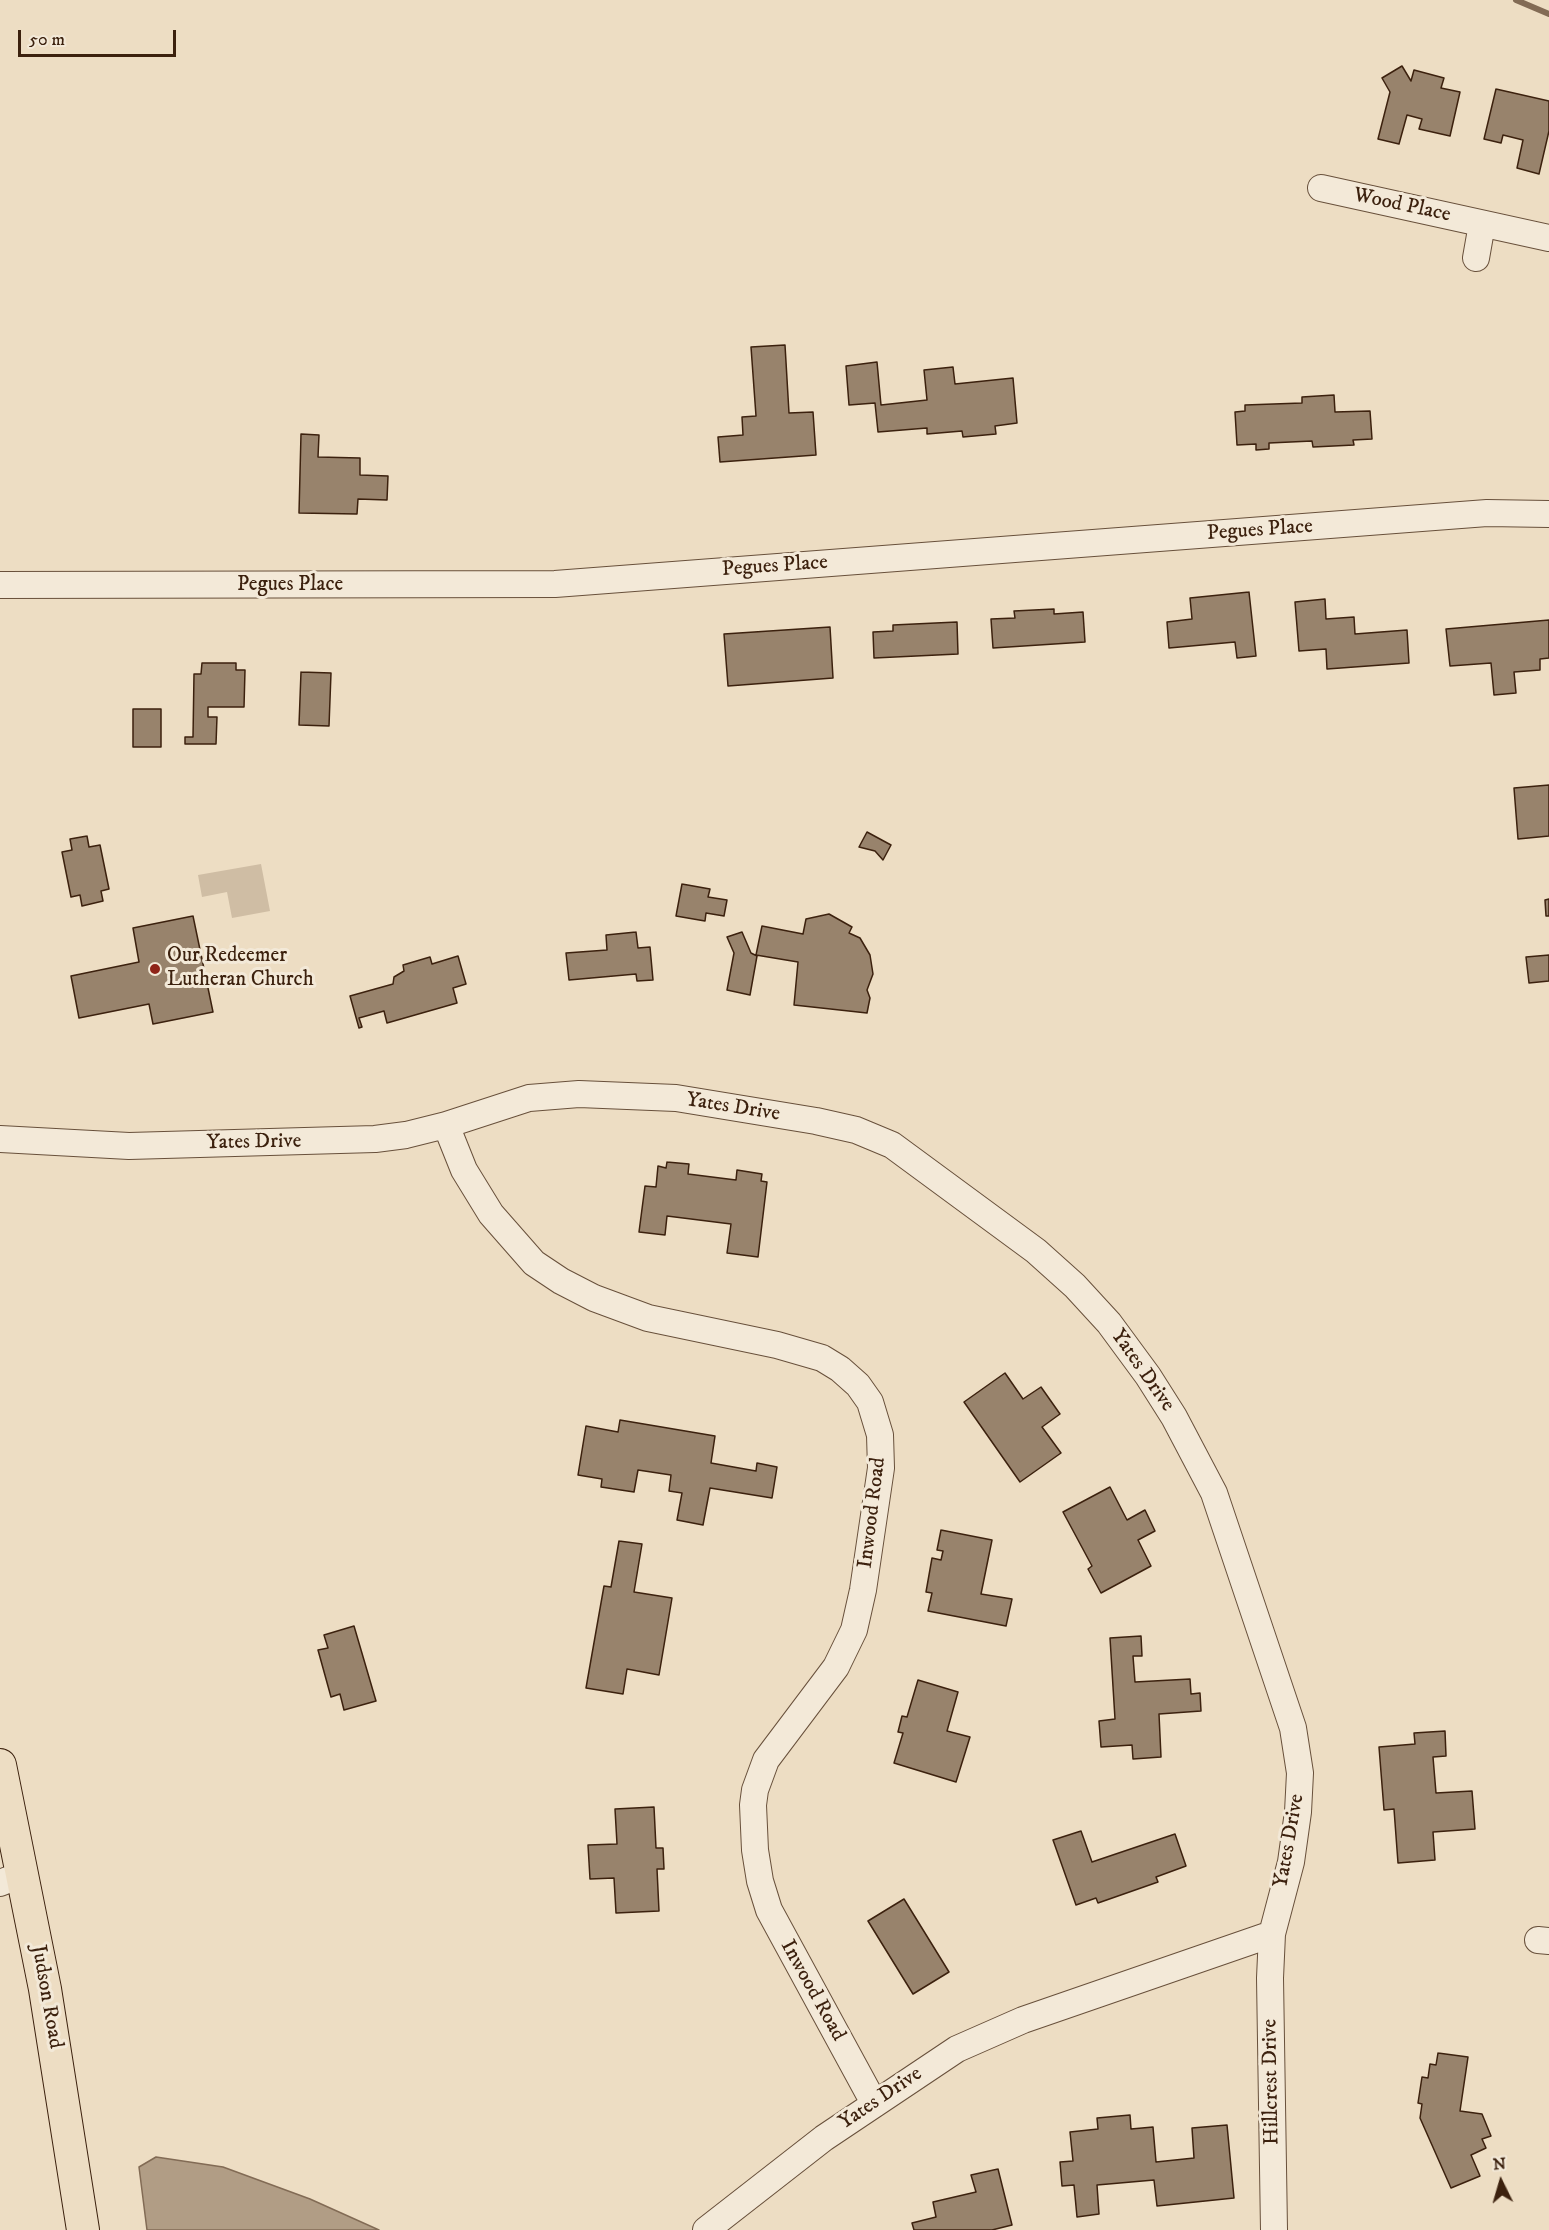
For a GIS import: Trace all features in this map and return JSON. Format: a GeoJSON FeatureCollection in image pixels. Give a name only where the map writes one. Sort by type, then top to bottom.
{"type":"FeatureCollection","features":[{"type":"Feature","properties":{"kind":"main road","name":"Judson Road"},"geometry":{"type":"LineString","coordinates":[[0,1765],[12,1878],[65,2104],[83,2230]]}},
{"type":"Feature","properties":{"kind":"street","name":"Wood Place"},"geometry":{"type":"LineString","coordinates":[[1321,188],[1549,238]]}},
{"type":"Feature","properties":{"kind":"street"},"geometry":{"type":"LineString","coordinates":[[1476,258],[1482,224]]}},
{"type":"Feature","properties":{"kind":"street","name":"Pegues Place"},"geometry":{"type":"LineString","coordinates":[[0,585],[555,584],[1487,513],[1549,514]]}},
{"type":"Feature","properties":{"kind":"street","name":"Yates Drive"},"geometry":{"type":"LineString","coordinates":[[0,1139],[129,1146],[338,1141],[406,1136],[529,1098],[611,1094],[676,1098],[816,1121],[856,1130],[892,1145],[1036,1251],[1075,1286],[1109,1323],[1148,1376],[1200,1463],[1214,1493],[1287,1707],[1298,1752],[1300,1792],[1291,1862],[1272,1934],[1001,2028],[935,2062],[824,2138],[706,2230]]}},
{"type":"Feature","properties":{"kind":"street","name":"Inwood Road"},"geometry":{"type":"LineString","coordinates":[[446,1125],[464,1170],[481,1200],[512,1241],[548,1273],[594,1298],[648,1318],[777,1345],[822,1358],[840,1369],[858,1385],[870,1402],[880,1435],[881,1468],[863,1590],[854,1630],[836,1667],[766,1760],[755,1790],[753,1805],[756,1860],[769,1910],[874,2103]]}},
{"type":"Feature","properties":{"kind":"street","name":"Hillcrest Drive"},"geometry":{"type":"LineString","coordinates":[[1272,1934],[1270,1978],[1274,2230]]}},
{"type":"Feature","properties":{"kind":"shaded area"},"geometry":{"type":"Polygon","coordinates":[[[261,864],[270,911],[232,918],[227,892],[202,897],[198,875],[261,864]]]}},
{"type":"Feature","properties":{"kind":"shaded area"},"geometry":{"type":"Polygon","coordinates":[[[156,2157],[223,2167],[310,2199],[379,2230],[147,2230],[139,2167],[156,2157]]]}},
{"type":"Feature","properties":{"kind":"building"},"geometry":{"type":"Polygon","coordinates":[[[1402,66],[1411,81],[1414,70],[1444,78],[1441,88],[1460,92],[1450,136],[1419,129],[1422,119],[1407,115],[1399,144],[1378,139],[1390,92],[1382,78],[1402,66]]]}},
{"type":"Feature","properties":{"kind":"building"},"geometry":{"type":"Polygon","coordinates":[[[1496,89],[1549,101],[1549,131],[1539,174],[1517,168],[1523,140],[1503,135],[1501,143],[1484,139],[1496,89]]]}},
{"type":"Feature","properties":{"kind":"building"},"geometry":{"type":"Polygon","coordinates":[[[785,345],[789,413],[813,412],[816,455],[720,462],[718,437],[743,435],[742,417],[756,416],[751,347],[785,345]]]}},
{"type":"Feature","properties":{"kind":"building"},"geometry":{"type":"Polygon","coordinates":[[[877,362],[881,405],[927,400],[924,370],[953,367],[955,384],[1013,378],[1017,423],[995,426],[996,434],[963,437],[962,431],[927,434],[927,428],[878,432],[875,403],[849,405],[846,366],[877,362]]]}},
{"type":"Feature","properties":{"kind":"building"},"geometry":{"type":"Polygon","coordinates":[[[1334,395],[1335,412],[1370,411],[1372,439],[1353,440],[1354,445],[1313,447],[1312,441],[1269,443],[1269,449],[1256,450],[1256,444],[1237,445],[1235,412],[1245,411],[1245,405],[1302,403],[1302,397],[1334,395]]]}},
{"type":"Feature","properties":{"kind":"building"},"geometry":{"type":"Polygon","coordinates":[[[301,434],[319,435],[318,457],[360,458],[360,475],[388,476],[387,500],[358,499],[357,514],[299,513],[301,434]]]}},
{"type":"Feature","properties":{"kind":"building"},"geometry":{"type":"Polygon","coordinates":[[[1249,592],[1256,656],[1237,658],[1235,642],[1169,648],[1167,622],[1192,619],[1190,598],[1249,592]]]}},
{"type":"Feature","properties":{"kind":"building"},"geometry":{"type":"Polygon","coordinates":[[[1325,599],[1326,619],[1354,617],[1355,634],[1407,630],[1409,663],[1327,669],[1326,649],[1299,651],[1295,602],[1325,599]]]}},
{"type":"Feature","properties":{"kind":"building"},"geometry":{"type":"Polygon","coordinates":[[[1054,609],[1054,614],[1083,612],[1085,642],[993,648],[991,619],[1015,618],[1014,611],[1054,609]]]}},
{"type":"Feature","properties":{"kind":"building"},"geometry":{"type":"Polygon","coordinates":[[[1549,620],[1549,658],[1540,659],[1540,670],[1514,672],[1516,693],[1494,695],[1491,663],[1450,666],[1446,629],[1549,620]]]}},
{"type":"Feature","properties":{"kind":"building"},"geometry":{"type":"Polygon","coordinates":[[[957,622],[958,654],[874,658],[873,632],[893,631],[893,625],[957,622]]]}},
{"type":"Feature","properties":{"kind":"building"},"geometry":{"type":"Polygon","coordinates":[[[830,627],[833,678],[728,686],[724,634],[830,627]]]}},
{"type":"Feature","properties":{"kind":"building"},"geometry":{"type":"Polygon","coordinates":[[[202,663],[236,663],[236,670],[245,670],[244,707],[208,707],[208,717],[217,717],[216,744],[185,744],[185,737],[193,737],[194,674],[201,674],[202,663]]]}},
{"type":"Feature","properties":{"kind":"building"},"geometry":{"type":"Polygon","coordinates":[[[301,672],[331,673],[329,726],[299,725],[301,672]]]}},
{"type":"Feature","properties":{"kind":"building"},"geometry":{"type":"Polygon","coordinates":[[[133,709],[161,709],[161,747],[133,747],[133,709]]]}},
{"type":"Feature","properties":{"kind":"building"},"geometry":{"type":"Polygon","coordinates":[[[1549,785],[1549,836],[1518,839],[1514,788],[1549,785]]]}},
{"type":"Feature","properties":{"kind":"building"},"geometry":{"type":"Polygon","coordinates":[[[867,832],[891,845],[883,860],[875,851],[859,847],[867,832]]]}},
{"type":"Feature","properties":{"kind":"building"},"geometry":{"type":"Polygon","coordinates":[[[87,836],[89,847],[100,845],[109,889],[101,891],[103,901],[82,906],[80,895],[71,897],[62,852],[72,850],[70,839],[87,836]]]}},
{"type":"Feature","properties":{"kind":"building"},"geometry":{"type":"Polygon","coordinates":[[[682,884],[710,889],[708,897],[727,900],[724,916],[706,913],[705,921],[676,916],[682,884]]]}},
{"type":"Feature","properties":{"kind":"building"},"geometry":{"type":"Polygon","coordinates":[[[1549,899],[1549,916],[1546,916],[1545,900],[1549,899]]]}},
{"type":"Feature","properties":{"kind":"building"},"geometry":{"type":"Polygon","coordinates":[[[829,914],[852,927],[849,933],[860,938],[870,955],[873,974],[867,990],[870,998],[867,1013],[794,1005],[798,962],[756,955],[762,926],[803,934],[806,919],[829,914]]]}},
{"type":"Feature","properties":{"kind":"building","name":"Our Redeemer Lutheran Church"},"geometry":{"type":"Polygon","coordinates":[[[193,916],[213,1012],[153,1024],[149,1004],[79,1018],[71,976],[139,962],[133,928],[193,916]]]}},
{"type":"Feature","properties":{"kind":"building"},"geometry":{"type":"Polygon","coordinates":[[[636,932],[638,948],[650,947],[653,980],[637,981],[636,974],[569,980],[566,953],[607,950],[606,935],[636,932]]]}},
{"type":"Feature","properties":{"kind":"building"},"geometry":{"type":"Polygon","coordinates":[[[742,932],[751,953],[757,956],[750,995],[727,990],[734,953],[727,937],[742,932]]]}},
{"type":"Feature","properties":{"kind":"building"},"geometry":{"type":"Polygon","coordinates":[[[1549,955],[1549,981],[1529,983],[1526,957],[1549,955]]]}},
{"type":"Feature","properties":{"kind":"building"},"geometry":{"type":"Polygon","coordinates":[[[458,956],[466,984],[453,988],[457,1003],[387,1023],[384,1011],[359,1018],[362,1027],[359,1028],[350,996],[393,984],[394,977],[404,971],[403,965],[430,957],[432,964],[458,956]]]}},
{"type":"Feature","properties":{"kind":"building"},"geometry":{"type":"Polygon","coordinates":[[[667,1162],[689,1164],[688,1174],[736,1180],[737,1170],[762,1174],[761,1181],[767,1182],[758,1257],[727,1253],[731,1224],[667,1216],[665,1235],[639,1232],[645,1186],[656,1187],[658,1166],[666,1168],[667,1162]]]}},
{"type":"Feature","properties":{"kind":"building"},"geometry":{"type":"Polygon","coordinates":[[[1005,1373],[1023,1399],[1041,1387],[1060,1414],[1042,1427],[1061,1453],[1020,1482],[964,1402],[1005,1373]]]}},
{"type":"Feature","properties":{"kind":"building"},"geometry":{"type":"Polygon","coordinates":[[[620,1420],[715,1436],[711,1463],[756,1471],[757,1463],[777,1467],[772,1498],[710,1488],[703,1525],[677,1520],[682,1493],[669,1491],[671,1475],[638,1470],[634,1492],[601,1487],[602,1479],[578,1475],[586,1426],[618,1432],[620,1420]]]}},
{"type":"Feature","properties":{"kind":"building"},"geometry":{"type":"Polygon","coordinates":[[[1110,1487],[1127,1520],[1145,1510],[1155,1531],[1138,1540],[1151,1566],[1101,1593],[1088,1569],[1092,1566],[1063,1512],[1110,1487]]]}},
{"type":"Feature","properties":{"kind":"building"},"geometry":{"type":"Polygon","coordinates":[[[941,1530],[992,1540],[981,1594],[1012,1599],[1006,1626],[928,1611],[932,1593],[926,1592],[932,1558],[941,1560],[943,1551],[937,1550],[941,1530]]]}},
{"type":"Feature","properties":{"kind":"building"},"geometry":{"type":"Polygon","coordinates":[[[619,1541],[642,1544],[634,1592],[672,1598],[659,1675],[627,1669],[623,1694],[586,1688],[604,1586],[611,1587],[619,1541]]]}},
{"type":"Feature","properties":{"kind":"building"},"geometry":{"type":"Polygon","coordinates":[[[354,1626],[376,1701],[344,1710],[340,1694],[331,1697],[318,1650],[328,1648],[324,1635],[354,1626]]]}},
{"type":"Feature","properties":{"kind":"building"},"geometry":{"type":"Polygon","coordinates":[[[1141,1636],[1142,1656],[1133,1656],[1135,1682],[1190,1679],[1191,1694],[1200,1693],[1201,1711],[1159,1714],[1161,1757],[1133,1759],[1132,1745],[1101,1747],[1099,1721],[1115,1719],[1110,1638],[1141,1636]]]}},
{"type":"Feature","properties":{"kind":"building"},"geometry":{"type":"Polygon","coordinates":[[[918,1680],[958,1692],[947,1731],[970,1737],[956,1782],[894,1763],[903,1733],[898,1732],[902,1716],[907,1717],[918,1680]]]}},
{"type":"Feature","properties":{"kind":"building"},"geometry":{"type":"Polygon","coordinates":[[[1445,1731],[1446,1756],[1433,1757],[1436,1793],[1472,1791],[1475,1829],[1433,1832],[1435,1860],[1398,1863],[1394,1809],[1384,1810],[1379,1747],[1415,1744],[1414,1733],[1445,1731]]]}},
{"type":"Feature","properties":{"kind":"building"},"geometry":{"type":"Polygon","coordinates":[[[654,1807],[656,1848],[663,1848],[664,1869],[657,1869],[659,1911],[616,1913],[614,1878],[590,1879],[588,1845],[617,1844],[615,1809],[654,1807]]]}},
{"type":"Feature","properties":{"kind":"building"},"geometry":{"type":"Polygon","coordinates":[[[1081,1831],[1092,1862],[1175,1834],[1186,1866],[1156,1877],[1158,1882],[1098,1903],[1096,1898],[1076,1905],[1053,1840],[1081,1831]]]}},
{"type":"Feature","properties":{"kind":"building"},"geometry":{"type":"Polygon","coordinates":[[[904,1899],[949,1972],[913,1994],[868,1921],[904,1899]]]}},
{"type":"Feature","properties":{"kind":"building"},"geometry":{"type":"Polygon","coordinates":[[[1438,2053],[1468,2057],[1460,2111],[1482,2114],[1491,2136],[1482,2139],[1486,2148],[1471,2155],[1480,2176],[1451,2188],[1420,2118],[1422,2104],[1418,2103],[1422,2077],[1428,2078],[1430,2064],[1436,2065],[1438,2053]]]}},
{"type":"Feature","properties":{"kind":"building"},"geometry":{"type":"Polygon","coordinates":[[[1130,2115],[1131,2129],[1153,2127],[1156,2162],[1194,2158],[1192,2128],[1227,2125],[1234,2198],[1157,2206],[1154,2180],[1097,2185],[1099,2214],[1077,2217],[1074,2185],[1062,2186],[1060,2162],[1073,2161],[1070,2132],[1098,2129],[1097,2118],[1130,2115]]]}},
{"type":"Feature","properties":{"kind":"building"},"geometry":{"type":"Polygon","coordinates":[[[998,2169],[1012,2225],[992,2230],[914,2230],[912,2223],[936,2217],[933,2202],[976,2192],[971,2175],[998,2169]]]}},
{"type":"Feature","properties":{"kind":"waterway"},"geometry":{"type":"LineString","coordinates":[[1516,0],[1549,14]]}},
{"type":"Feature","properties":{"kind":"place","name":"Our Redeemer Lutheran Church"},"geometry":{"type":"Point","coordinates":[155,969]}}]}
